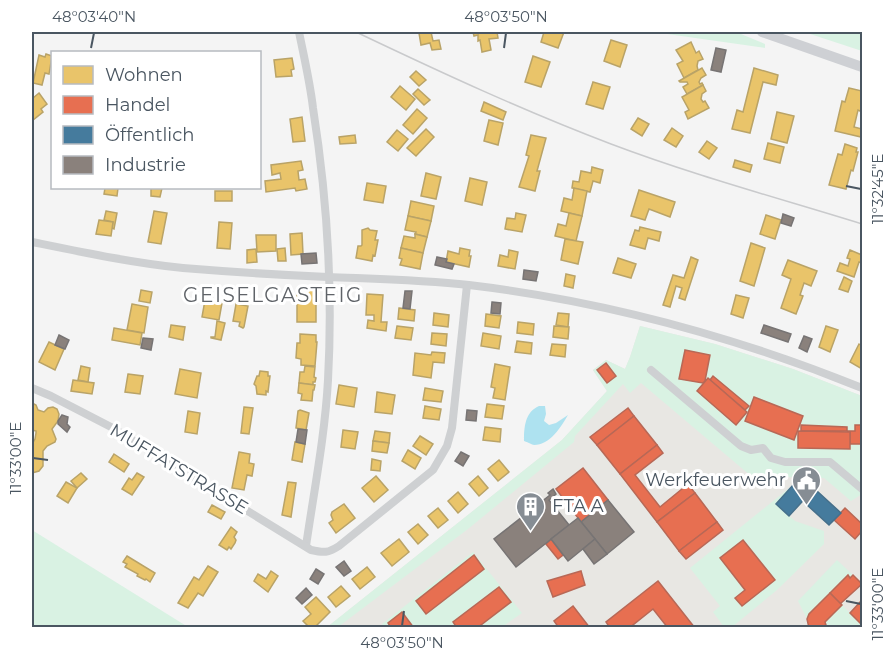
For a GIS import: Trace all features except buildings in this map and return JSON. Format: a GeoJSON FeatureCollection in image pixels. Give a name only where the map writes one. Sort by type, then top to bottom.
{"type":"FeatureCollection","features":[{"type":"Feature","properties":{"kind":"main road"},"geometry":{"type":"LineString","coordinates":[[762,32],[862,68]]}},
{"type":"Feature","properties":{"kind":"street"},"geometry":{"type":"LineString","coordinates":[[299,32],[313,107],[322,177],[330,306],[328,382],[306,546]]}},
{"type":"Feature","properties":{"kind":"street"},"geometry":{"type":"LineString","coordinates":[[32,242],[89,254],[181,267],[467,285],[572,301],[676,325],[770,353],[862,388]]}},
{"type":"Feature","properties":{"kind":"street","name":"MUFFATSTRASSE"},"geometry":{"type":"LineString","coordinates":[[32,388],[111,427],[311,550],[323,553],[332,551],[434,470],[444,452],[452,428],[467,285]]}},
{"type":"Feature","properties":{"kind":"street"},"geometry":{"type":"LineString","coordinates":[[651,370],[741,446],[750,450],[763,448],[771,458],[785,462],[830,462],[862,489]]}},
{"type":"Feature","properties":{"kind":"shaded area"},"geometry":{"type":"Polygon","coordinates":[[[640,326],[715,344],[793,369],[862,396],[862,627],[326,628],[562,440],[607,391],[593,370],[606,360],[625,369],[640,326]]]}},
{"type":"Feature","properties":{"kind":"green space"},"geometry":{"type":"Polygon","coordinates":[[[653,32],[736,32],[765,44],[765,48],[653,32]]]}},
{"type":"Feature","properties":{"kind":"green space"},"geometry":{"type":"Polygon","coordinates":[[[804,32],[862,32],[862,51],[804,32]]]}},
{"type":"Feature","properties":{"kind":"green space"},"geometry":{"type":"Polygon","coordinates":[[[640,326],[715,344],[793,369],[862,396],[862,494],[851,501],[824,478],[751,476],[641,383],[630,393],[623,384],[575,436],[574,442],[468,529],[338,627],[326,628],[562,440],[607,391],[593,370],[606,360],[625,369],[640,326]]]}},
{"type":"Feature","properties":{"kind":"green space"},"geometry":{"type":"Polygon","coordinates":[[[793,485],[776,504],[795,521],[824,531],[824,544],[777,590],[732,627],[724,627],[713,612],[720,606],[690,568],[793,485]]]}},
{"type":"Feature","properties":{"kind":"green space"},"geometry":{"type":"Polygon","coordinates":[[[32,530],[188,627],[32,627],[32,530]]]}},
{"type":"Feature","properties":{"kind":"green space"},"geometry":{"type":"Polygon","coordinates":[[[473,552],[522,613],[502,627],[384,628],[382,624],[473,552]]]}},
{"type":"Feature","properties":{"kind":"green space"},"geometry":{"type":"Polygon","coordinates":[[[837,560],[853,575],[850,578],[848,576],[809,614],[807,619],[798,601],[837,560]]]}},
{"type":"Feature","properties":{"kind":"green space"},"geometry":{"type":"Polygon","coordinates":[[[862,600],[862,627],[827,627],[825,622],[842,605],[850,613],[862,600]]]}},
{"type":"Feature","properties":{"kind":"water"},"geometry":{"type":"Polygon","coordinates":[[[539,406],[545,406],[544,421],[549,425],[568,415],[550,439],[534,445],[524,441],[524,430],[528,416],[539,406]]]}},
{"type":"Feature","properties":{"kind":"tram line"},"geometry":{"type":"LineString","coordinates":[[356,32],[482,91],[611,144],[704,176],[862,224]]}},
{"type":"Feature","properties":{"kind":"place","name":"Werkfeuerwehr"},"geometry":{"type":"Point","coordinates":[807,506]}},
{"type":"Feature","properties":{"kind":"place","name":"FTA A"},"geometry":{"type":"Point","coordinates":[531,532]}},
{"type":"Feature","properties":{"kind":"district","name":"GEISELGASTEIG"},"geometry":{"type":"Point","coordinates":[273,295]}}]}
